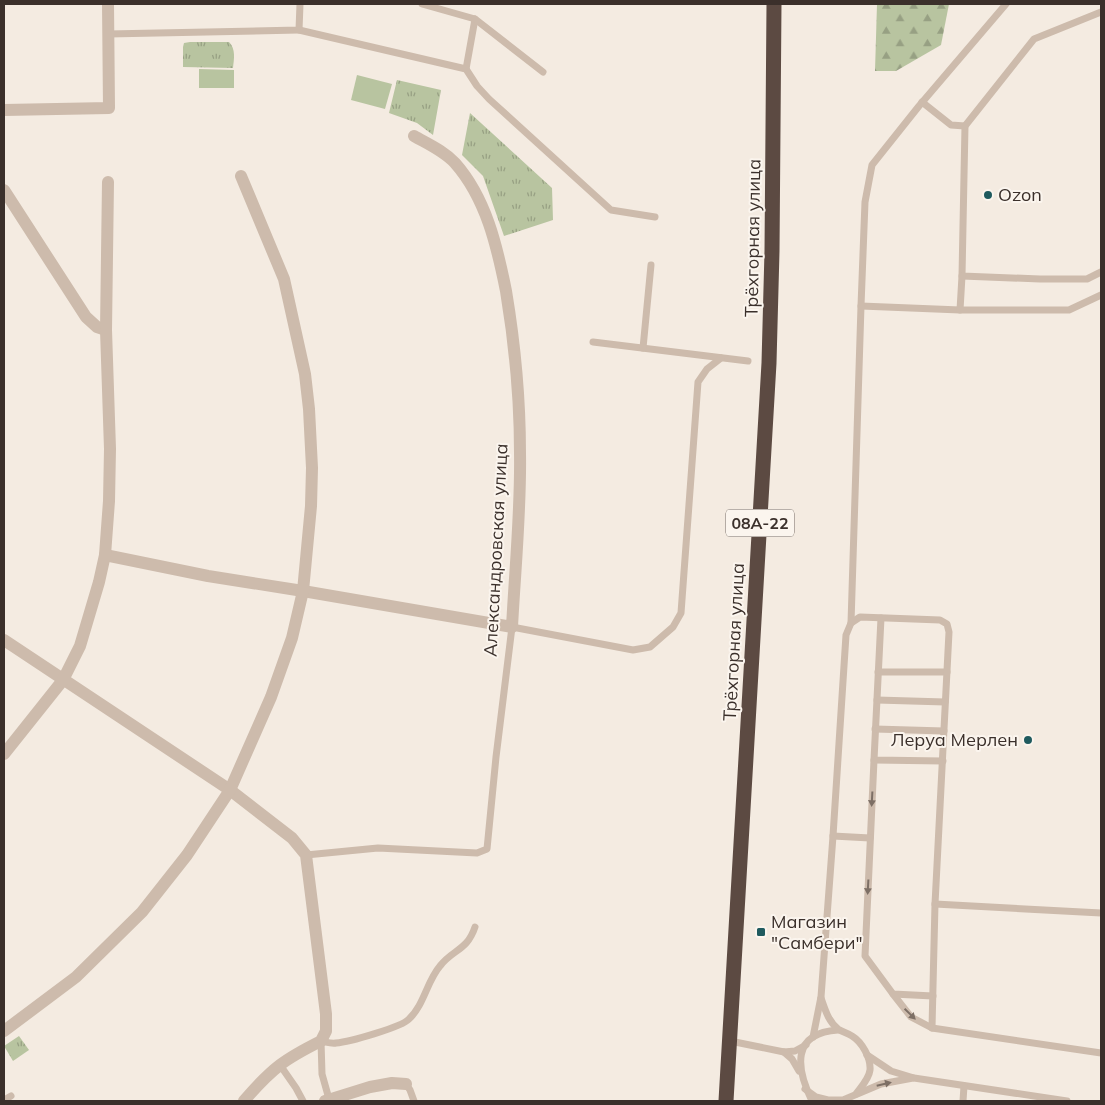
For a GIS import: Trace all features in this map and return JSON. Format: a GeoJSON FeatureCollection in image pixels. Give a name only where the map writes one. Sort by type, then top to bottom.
{"type":"FeatureCollection","features":[{"type":"Feature","properties":{"kind":"highway","name":"Трёхгорная улица"},"geometry":{"type":"LineString","coordinates":[[726,1101],[769,362],[774,4]]}},
{"type":"Feature","properties":{"kind":"street"},"geometry":{"type":"LineString","coordinates":[[4,110],[94,108],[109,113],[108,4]]}},
{"type":"Feature","properties":{"kind":"street","name":"Александровская улица"},"geometry":{"type":"LineString","coordinates":[[414,136],[449,157],[476,193],[496,245],[501,267],[512,334],[518,391],[520,454],[519,523],[512,627]]}},
{"type":"Feature","properties":{"kind":"street"},"geometry":{"type":"LineString","coordinates":[[4,1031],[76,977],[142,912],[187,855],[230,790],[271,697],[292,638],[303,591],[311,506],[312,468],[309,410],[305,374],[284,279],[241,176]]}},
{"type":"Feature","properties":{"kind":"street"},"geometry":{"type":"LineString","coordinates":[[4,754],[63,680],[80,646],[105,555],[110,449],[106,330],[108,182]]}},
{"type":"Feature","properties":{"kind":"street"},"geometry":{"type":"LineString","coordinates":[[4,190],[86,317],[97,328],[106,330]]}},
{"type":"Feature","properties":{"kind":"street"},"geometry":{"type":"LineString","coordinates":[[105,555],[208,576],[512,627]]}},
{"type":"Feature","properties":{"kind":"street"},"geometry":{"type":"LineString","coordinates":[[4,640],[230,790],[292,838],[306,855],[326,1014],[326,1031],[321,1041],[280,1065],[244,1101]]}},
{"type":"Feature","properties":{"kind":"street"},"geometry":{"type":"LineString","coordinates":[[327,1100],[370,1087],[392,1083],[406,1084]]}},
{"type":"Feature","properties":{"kind":"lane"},"geometry":{"type":"LineString","coordinates":[[299,30],[300,4]]}},
{"type":"Feature","properties":{"kind":"lane"},"geometry":{"type":"LineString","coordinates":[[422,4],[475,20],[543,72]]}},
{"type":"Feature","properties":{"kind":"lane"},"geometry":{"type":"LineString","coordinates":[[812,1101],[805,1089],[801,1074],[800,1058],[813,1036],[821,997],[846,635],[851,622],[860,306],[865,202],[872,165],[922,102],[1006,4]]}},
{"type":"Feature","properties":{"kind":"lane"},"geometry":{"type":"LineString","coordinates":[[960,310],[964,126],[1034,39],[1101,12]]}},
{"type":"Feature","properties":{"kind":"lane"},"geometry":{"type":"LineString","coordinates":[[475,20],[466,69],[477,86],[611,210],[655,217]]}},
{"type":"Feature","properties":{"kind":"lane"},"geometry":{"type":"LineString","coordinates":[[108,34],[299,30],[466,69]]}},
{"type":"Feature","properties":{"kind":"lane"},"geometry":{"type":"LineString","coordinates":[[922,102],[951,125],[964,126]]}},
{"type":"Feature","properties":{"kind":"lane"},"geometry":{"type":"LineString","coordinates":[[643,348],[651,265]]}},
{"type":"Feature","properties":{"kind":"lane"},"geometry":{"type":"LineString","coordinates":[[962,276],[1087,279],[1101,272]]}},
{"type":"Feature","properties":{"kind":"lane"},"geometry":{"type":"LineString","coordinates":[[860,306],[960,310],[1069,310],[1101,296]]}},
{"type":"Feature","properties":{"kind":"lane"},"geometry":{"type":"LineString","coordinates":[[593,342],[748,361]]}},
{"type":"Feature","properties":{"kind":"lane"},"geometry":{"type":"LineString","coordinates":[[512,627],[633,650],[650,647],[673,627],[681,613],[698,382],[707,368],[721,358]]}},
{"type":"Feature","properties":{"kind":"lane"},"geometry":{"type":"LineString","coordinates":[[851,622],[860,617],[940,620],[947,624],[949,632],[935,904],[932,1028]]}},
{"type":"Feature","properties":{"kind":"lane"},"geometry":{"type":"LineString","coordinates":[[880,618],[865,956],[911,1017],[932,1028],[1101,1053]]}},
{"type":"Feature","properties":{"kind":"lane","name":"Александровская улица"},"geometry":{"type":"LineString","coordinates":[[306,855],[378,848],[477,853],[487,850],[512,627]]}},
{"type":"Feature","properties":{"kind":"lane"},"geometry":{"type":"LineString","coordinates":[[878,672],[947,672]]}},
{"type":"Feature","properties":{"kind":"lane"},"geometry":{"type":"LineString","coordinates":[[877,700],[946,702]]}},
{"type":"Feature","properties":{"kind":"lane"},"geometry":{"type":"LineString","coordinates":[[875,729],[944,731]]}},
{"type":"Feature","properties":{"kind":"lane"},"geometry":{"type":"LineString","coordinates":[[874,760],[942,761]]}},
{"type":"Feature","properties":{"kind":"lane"},"geometry":{"type":"LineString","coordinates":[[833,836],[870,838]]}},
{"type":"Feature","properties":{"kind":"lane"},"geometry":{"type":"LineString","coordinates":[[935,904],[1101,913]]}},
{"type":"Feature","properties":{"kind":"lane"},"geometry":{"type":"LineString","coordinates":[[327,1100],[322,1074],[321,1041],[334,1044],[400,1025],[409,1020],[435,971],[443,962],[463,947],[470,939],[475,926]]}},
{"type":"Feature","properties":{"kind":"lane"},"geometry":{"type":"LineString","coordinates":[[893,994],[933,996]]}},
{"type":"Feature","properties":{"kind":"lane"},"geometry":{"type":"LineString","coordinates":[[821,997],[828,1017],[838,1030]]}},
{"type":"Feature","properties":{"kind":"lane"},"geometry":{"type":"LineString","coordinates":[[813,1036],[826,1030],[838,1030],[852,1036],[860,1043],[867,1055],[870,1070],[865,1082],[856,1094]]}},
{"type":"Feature","properties":{"kind":"lane"},"geometry":{"type":"LineString","coordinates":[[730,1041],[784,1052],[795,1051],[806,1045]]}},
{"type":"Feature","properties":{"kind":"lane"},"geometry":{"type":"LineString","coordinates":[[784,1052],[792,1059],[801,1074]]}},
{"type":"Feature","properties":{"kind":"lane"},"geometry":{"type":"LineString","coordinates":[[867,1055],[891,1071],[914,1078],[1067,1101]]}},
{"type":"Feature","properties":{"kind":"lane"},"geometry":{"type":"LineString","coordinates":[[280,1065],[303,1101]]}},
{"type":"Feature","properties":{"kind":"lane"},"geometry":{"type":"LineString","coordinates":[[805,1089],[816,1097],[828,1101],[843,1100],[881,1084],[914,1078]]}},
{"type":"Feature","properties":{"kind":"lane"},"geometry":{"type":"LineString","coordinates":[[406,1084],[414,1101]]}},
{"type":"Feature","properties":{"kind":"lane"},"geometry":{"type":"LineString","coordinates":[[963,1101],[964,1086]]}},
{"type":"Feature","properties":{"kind":"lane"},"geometry":{"type":"LineString","coordinates":[[4,1100],[11,1096]]}},
{"type":"Feature","properties":{"kind":"green space"},"geometry":{"type":"Polygon","coordinates":[[[877,4],[949,4],[941,45],[896,71],[875,71],[877,4]]]}},
{"type":"Feature","properties":{"kind":"green space"},"geometry":{"type":"Polygon","coordinates":[[[229,42],[234,51],[233,68],[183,67],[184,43],[229,42]]]}},
{"type":"Feature","properties":{"kind":"green space"},"geometry":{"type":"Polygon","coordinates":[[[199,69],[234,70],[234,88],[199,88],[199,69]]]}},
{"type":"Feature","properties":{"kind":"green space"},"geometry":{"type":"Polygon","coordinates":[[[357,75],[392,84],[385,109],[351,100],[357,75]]]}},
{"type":"Feature","properties":{"kind":"green space"},"geometry":{"type":"Polygon","coordinates":[[[397,80],[441,90],[433,135],[417,123],[389,113],[397,80]]]}},
{"type":"Feature","properties":{"kind":"green space"},"geometry":{"type":"Polygon","coordinates":[[[470,113],[552,188],[553,220],[504,236],[483,176],[462,155],[470,113]]]}},
{"type":"Feature","properties":{"kind":"green space"},"geometry":{"type":"Polygon","coordinates":[[[19,1036],[29,1050],[13,1061],[4,1046],[19,1036]]]}},
{"type":"Feature","properties":{"kind":"place","name":"Ozon"},"geometry":{"type":"Point","coordinates":[988,195]}},
{"type":"Feature","properties":{"kind":"place","name":"Леруа Мерлен"},"geometry":{"type":"Point","coordinates":[1028,740]}},
{"type":"Feature","properties":{"kind":"place","name":"Магазин \"Самбери\""},"geometry":{"type":"Point","coordinates":[761,932]}}]}
